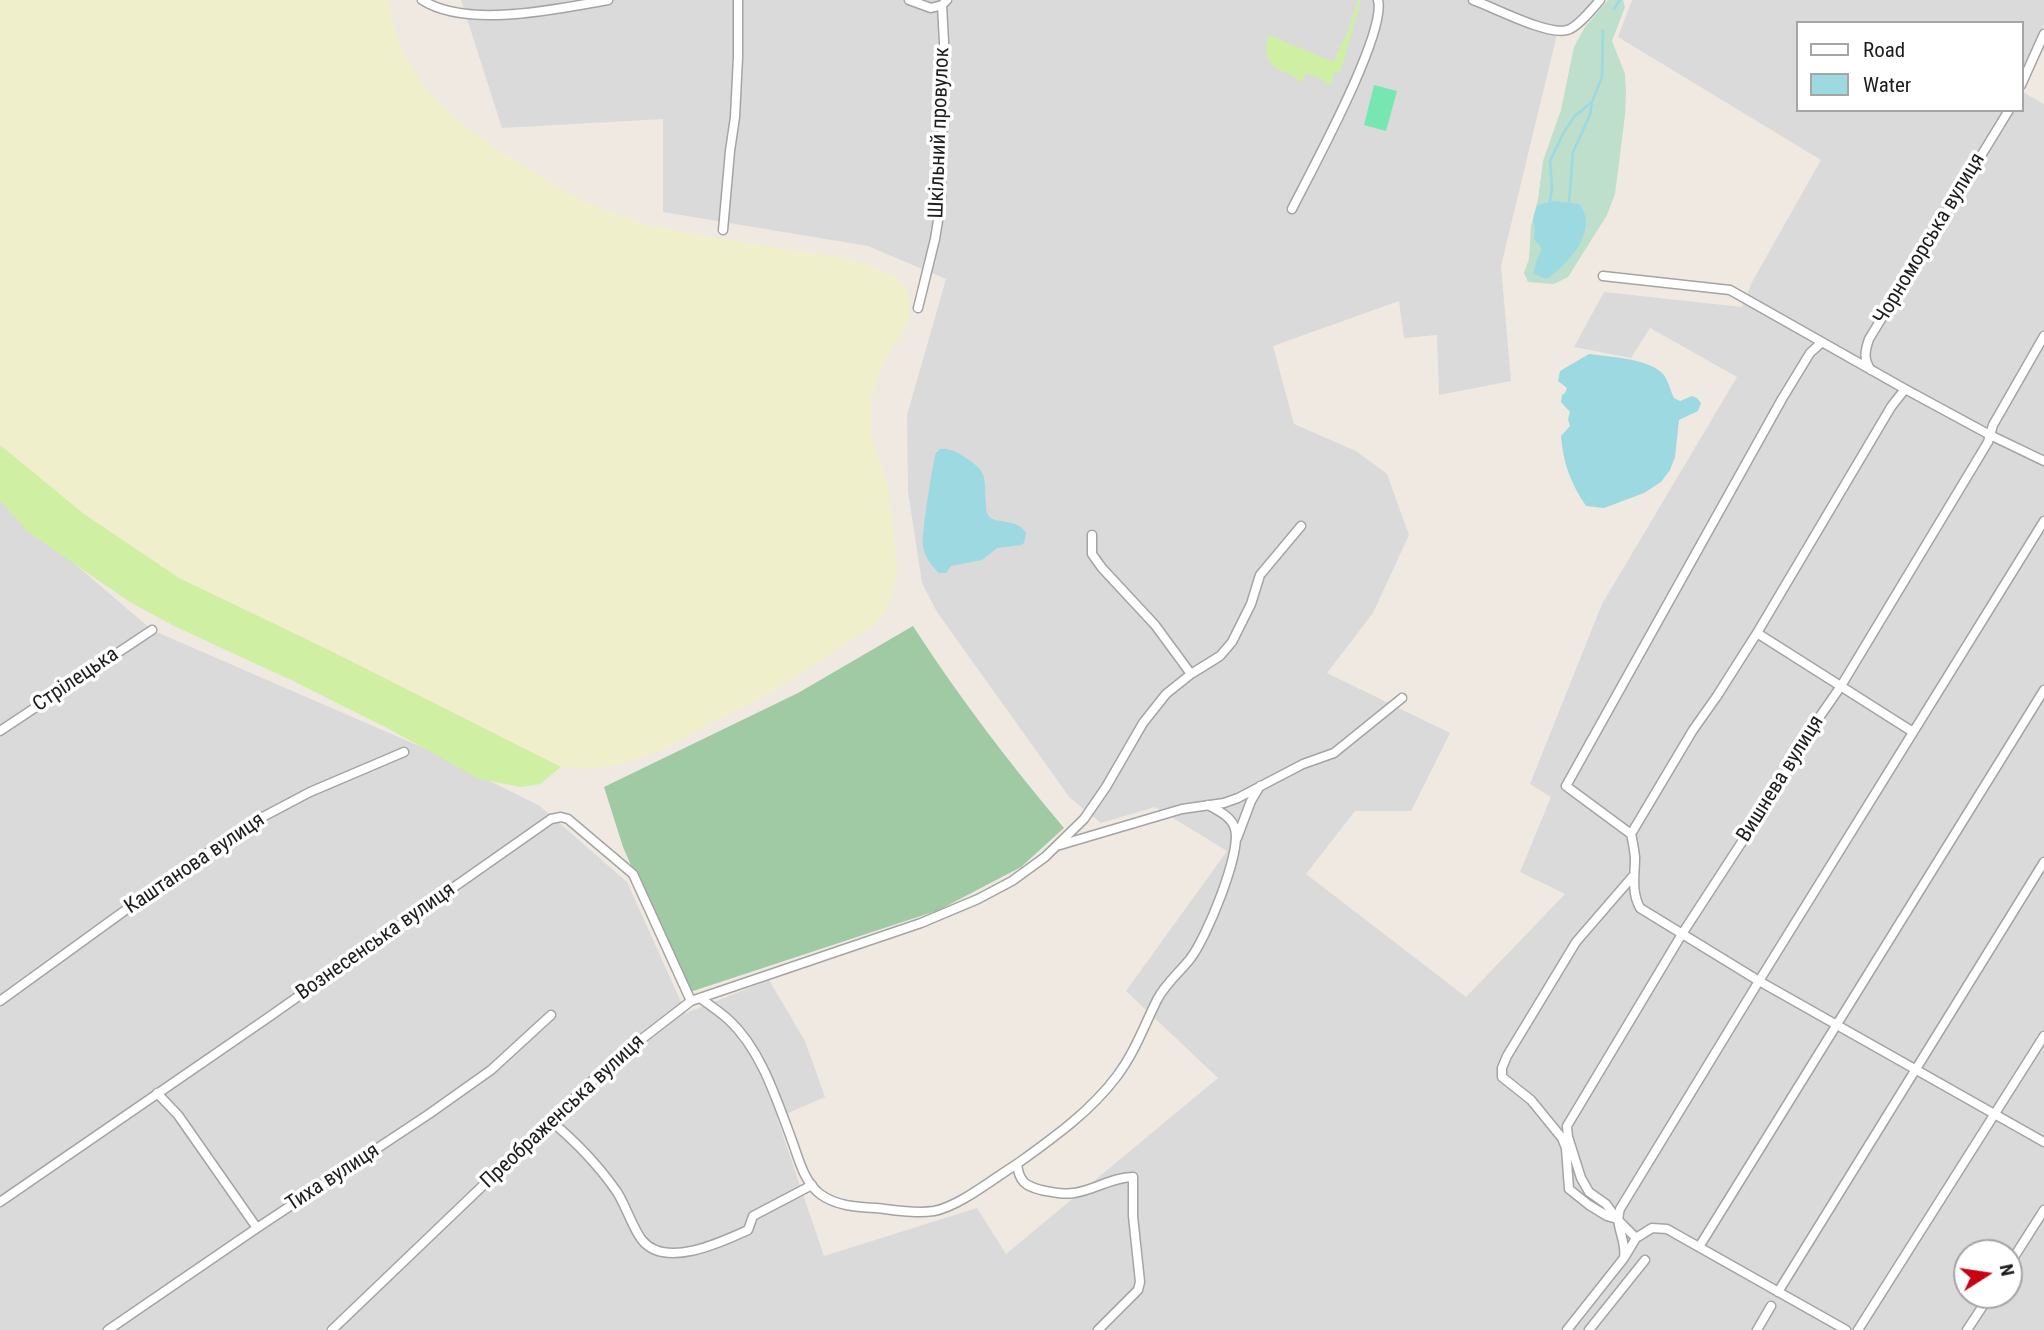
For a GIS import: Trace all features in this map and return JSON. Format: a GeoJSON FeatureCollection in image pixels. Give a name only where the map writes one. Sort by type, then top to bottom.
{"type":"FeatureCollection","features":[{"type":"Feature","properties":{"kind":"street"},"geometry":{"type":"LineString","coordinates":[[422,0],[443,11],[483,15],[518,13],[608,0]]}},
{"type":"Feature","properties":{"kind":"street"},"geometry":{"type":"LineString","coordinates":[[723,230],[735,117],[738,0]]}},
{"type":"Feature","properties":{"kind":"street"},"geometry":{"type":"LineString","coordinates":[[909,0],[931,8],[944,2]]}},
{"type":"Feature","properties":{"kind":"street"},"geometry":{"type":"LineString","coordinates":[[1292,209],[1360,72],[1379,15],[1378,0]]}},
{"type":"Feature","properties":{"kind":"street"},"geometry":{"type":"LineString","coordinates":[[1473,0],[1537,25],[1566,31],[1600,0]]}},
{"type":"Feature","properties":{"kind":"street","name":"Шкільний провулок"},"geometry":{"type":"LineString","coordinates":[[918,308],[941,202],[944,2]]}},
{"type":"Feature","properties":{"kind":"street"},"geometry":{"type":"LineString","coordinates":[[2023,81],[2044,34]]}},
{"type":"Feature","properties":{"kind":"street","name":"Чорноморська вулиця"},"geometry":{"type":"LineString","coordinates":[[1871,370],[1866,364],[1865,355],[1869,339],[2008,112]]}},
{"type":"Feature","properties":{"kind":"street"},"geometry":{"type":"LineString","coordinates":[[1603,276],[1730,290],[1905,389],[2044,461]]}},
{"type":"Feature","properties":{"kind":"street","name":"Вишнева вулиця"},"geometry":{"type":"LineString","coordinates":[[1636,1238],[1606,1204],[1589,1192],[1581,1178],[1567,1126],[1682,934],[1841,686],[1987,442],[1993,425],[2044,335]]}},
{"type":"Feature","properties":{"kind":"street"},"geometry":{"type":"LineString","coordinates":[[1631,834],[1566,786],[1782,400],[1810,353],[1821,343]]}},
{"type":"Feature","properties":{"kind":"street"},"geometry":{"type":"LineString","coordinates":[[1905,389],[1891,407],[1757,632],[1693,730],[1631,834],[1635,899],[1640,908],[1759,981],[2044,1142]]}},
{"type":"Feature","properties":{"kind":"street"},"geometry":{"type":"LineString","coordinates":[[1624,1258],[1626,1251],[1617,1219],[1620,1209],[2044,521]]}},
{"type":"Feature","properties":{"kind":"street","name":"Преображенська вулиця"},"geometry":{"type":"LineString","coordinates":[[332,1330],[612,1062],[695,999],[921,923],[978,900],[1012,881],[1057,846],[1084,819],[1143,723],[1166,694],[1220,656],[1232,642],[1251,604],[1260,575],[1301,526]]}},
{"type":"Feature","properties":{"kind":"street"},"geometry":{"type":"LineString","coordinates":[[1092,534],[1092,554],[1155,625],[1191,674]]}},
{"type":"Feature","properties":{"kind":"street","name":"Стрілецька"},"geometry":{"type":"LineString","coordinates":[[0,731],[152,629]]}},
{"type":"Feature","properties":{"kind":"street"},"geometry":{"type":"LineString","coordinates":[[1757,632],[1913,732]]}},
{"type":"Feature","properties":{"kind":"street"},"geometry":{"type":"LineString","coordinates":[[1699,1247],[2044,690]]}},
{"type":"Feature","properties":{"kind":"street","name":"Преображенська вулиця"},"geometry":{"type":"LineString","coordinates":[[1057,846],[1182,809],[1238,798],[1303,764],[1334,753],[1402,698]]}},
{"type":"Feature","properties":{"kind":"street","name":"Каштанова вулиця"},"geometry":{"type":"LineString","coordinates":[[0,1002],[167,880],[257,820],[310,792],[404,752]]}},
{"type":"Feature","properties":{"kind":"street"},"geometry":{"type":"LineString","coordinates":[[695,999],[731,1022],[746,1039],[772,1089],[802,1167],[820,1194],[836,1202],[857,1207],[937,1211],[976,1191],[1060,1133],[1082,1115],[1116,1077],[1133,1051],[1161,993],[1191,958],[1200,943],[1234,857],[1237,838],[1251,801],[1260,786]]}},
{"type":"Feature","properties":{"kind":"street"},"geometry":{"type":"LineString","coordinates":[[1208,805],[1227,816],[1234,826],[1237,838]]}},
{"type":"Feature","properties":{"kind":"street","name":"Вознесенська вулиця"},"geometry":{"type":"LineString","coordinates":[[0,1202],[266,1020],[551,819],[568,819],[633,874],[695,999]]}},
{"type":"Feature","properties":{"kind":"street"},"geometry":{"type":"LineString","coordinates":[[1778,1292],[2044,862]]}},
{"type":"Feature","properties":{"kind":"street"},"geometry":{"type":"LineString","coordinates":[[1617,1219],[1589,1205],[1569,1189],[1566,1148],[1562,1138],[1531,1100],[1502,1077],[1502,1068],[1576,942],[1633,875]]}},
{"type":"Feature","properties":{"kind":"street","name":"Тиха вулиця"},"geometry":{"type":"LineString","coordinates":[[107,1330],[491,1070],[551,1015]]}},
{"type":"Feature","properties":{"kind":"street"},"geometry":{"type":"LineString","coordinates":[[1858,1330],[2044,1036]]}},
{"type":"Feature","properties":{"kind":"street"},"geometry":{"type":"LineString","coordinates":[[157,1093],[178,1115],[257,1228]]}},
{"type":"Feature","properties":{"kind":"street"},"geometry":{"type":"LineString","coordinates":[[551,1121],[597,1166],[619,1194],[640,1238],[649,1247],[662,1251],[703,1249],[740,1234],[748,1230],[753,1216],[812,1185]]}},
{"type":"Feature","properties":{"kind":"street"},"geometry":{"type":"LineString","coordinates":[[1017,1164],[1022,1182],[1058,1194],[1072,1194],[1120,1177],[1133,1177],[1133,1216],[1140,1282],[1138,1290],[1098,1330]]}},
{"type":"Feature","properties":{"kind":"street"},"geometry":{"type":"LineString","coordinates":[[2023,1243],[2044,1210]]}},
{"type":"Feature","properties":{"kind":"street"},"geometry":{"type":"LineString","coordinates":[[1567,1330],[1624,1258],[1636,1238],[1652,1228],[1667,1229],[1846,1330]]}},
{"type":"Feature","properties":{"kind":"street"},"geometry":{"type":"LineString","coordinates":[[1589,1330],[1645,1260]]}},
{"type":"Feature","properties":{"kind":"street"},"geometry":{"type":"LineString","coordinates":[[1757,1330],[1771,1306]]}},
{"type":"Feature","properties":{"kind":"street"},"geometry":{"type":"LineString","coordinates":[[1967,1330],[1981,1309]]}},
{"type":"Feature","properties":{"kind":"shaded area"},"geometry":{"type":"Polygon","coordinates":[[[461,0],[1597,0],[1573,27],[1559,26],[1501,266],[1511,381],[1439,395],[1437,335],[1404,338],[1399,301],[1273,346],[1294,424],[1356,451],[1387,474],[1409,535],[1373,613],[1327,673],[1450,733],[1411,811],[1355,811],[1306,874],[1466,997],[1565,894],[1520,872],[1551,797],[1530,784],[1602,604],[1737,377],[1650,328],[1631,358],[1574,347],[1604,292],[1742,307],[1752,282],[1821,160],[1618,37],[1632,0],[2044,0],[2044,24],[2023,68],[2023,21],[1796,21],[1796,112],[2023,112],[2023,92],[2044,104],[2044,1330],[0,1330],[0,500],[152,630],[419,746],[540,806],[627,882],[686,1013],[769,980],[805,1041],[825,1097],[777,1118],[824,1256],[977,1208],[1006,1254],[1218,1078],[1126,991],[1227,851],[1155,807],[1101,823],[1070,798],[937,612],[922,583],[908,492],[907,415],[946,279],[868,246],[663,212],[663,119],[502,128],[461,0]]]}},
{"type":"Feature","properties":{"kind":"green space"},"geometry":{"type":"Polygon","coordinates":[[[0,0],[388,0],[394,28],[405,57],[428,91],[456,119],[493,147],[559,188],[587,203],[644,224],[855,260],[892,275],[903,285],[910,301],[908,323],[887,355],[871,396],[871,437],[888,485],[897,564],[895,587],[887,608],[873,626],[780,687],[660,751],[620,764],[593,769],[561,767],[179,578],[84,514],[0,445],[0,0]]]}},
{"type":"Feature","properties":{"kind":"green space"},"geometry":{"type":"Polygon","coordinates":[[[1358,0],[1361,0],[1340,73],[1335,71],[1330,85],[1306,73],[1302,83],[1270,62],[1266,49],[1269,35],[1333,62],[1347,33],[1358,0]]]}},
{"type":"Feature","properties":{"kind":"green space"},"geometry":{"type":"Polygon","coordinates":[[[1608,0],[1623,0],[1625,7],[1612,41],[1625,74],[1626,93],[1615,194],[1607,215],[1568,277],[1554,284],[1528,282],[1524,273],[1529,259],[1531,226],[1538,200],[1543,161],[1561,110],[1574,47],[1585,27],[1608,0]]]}},
{"type":"Feature","properties":{"kind":"green space"},"geometry":{"type":"Polygon","coordinates":[[[1374,85],[1397,91],[1386,131],[1364,125],[1374,85]]]}},
{"type":"Feature","properties":{"kind":"green space"},"geometry":{"type":"Polygon","coordinates":[[[0,445],[84,514],[179,578],[561,767],[540,784],[521,787],[479,779],[391,730],[174,626],[130,602],[28,532],[0,500],[0,445]]]}},
{"type":"Feature","properties":{"kind":"green space"},"geometry":{"type":"Polygon","coordinates":[[[913,626],[985,729],[1064,828],[1021,867],[939,910],[687,993],[623,847],[604,787],[798,693],[913,626]]]}},
{"type":"Feature","properties":{"kind":"water"},"geometry":{"type":"Polygon","coordinates":[[[1555,201],[1579,204],[1585,214],[1586,225],[1584,235],[1572,256],[1547,279],[1533,274],[1542,249],[1534,239],[1533,219],[1537,205],[1555,201]]]}},
{"type":"Feature","properties":{"kind":"water"},"geometry":{"type":"Polygon","coordinates":[[[1589,354],[1626,359],[1654,367],[1665,377],[1674,398],[1680,401],[1692,396],[1701,403],[1698,411],[1679,420],[1675,457],[1661,482],[1644,493],[1604,508],[1586,506],[1581,498],[1566,464],[1561,436],[1570,426],[1570,412],[1561,402],[1567,388],[1558,381],[1560,371],[1589,354]]]}},
{"type":"Feature","properties":{"kind":"water"},"geometry":{"type":"Polygon","coordinates":[[[940,449],[956,452],[979,468],[984,477],[988,515],[995,520],[1022,528],[1026,533],[1024,543],[997,548],[982,560],[951,566],[946,573],[939,573],[933,567],[925,553],[923,539],[932,469],[936,453],[940,449]]]}},
{"type":"Feature","properties":{"kind":"waterway"},"geometry":{"type":"LineString","coordinates":[[1614,9],[1620,0]]}},
{"type":"Feature","properties":{"kind":"waterway"},"geometry":{"type":"LineString","coordinates":[[1550,202],[1550,161],[1575,116],[1592,102],[1602,76],[1603,31]]}},
{"type":"Feature","properties":{"kind":"waterway"},"geometry":{"type":"LineString","coordinates":[[1569,202],[1573,152],[1590,115],[1592,102]]}}]}
